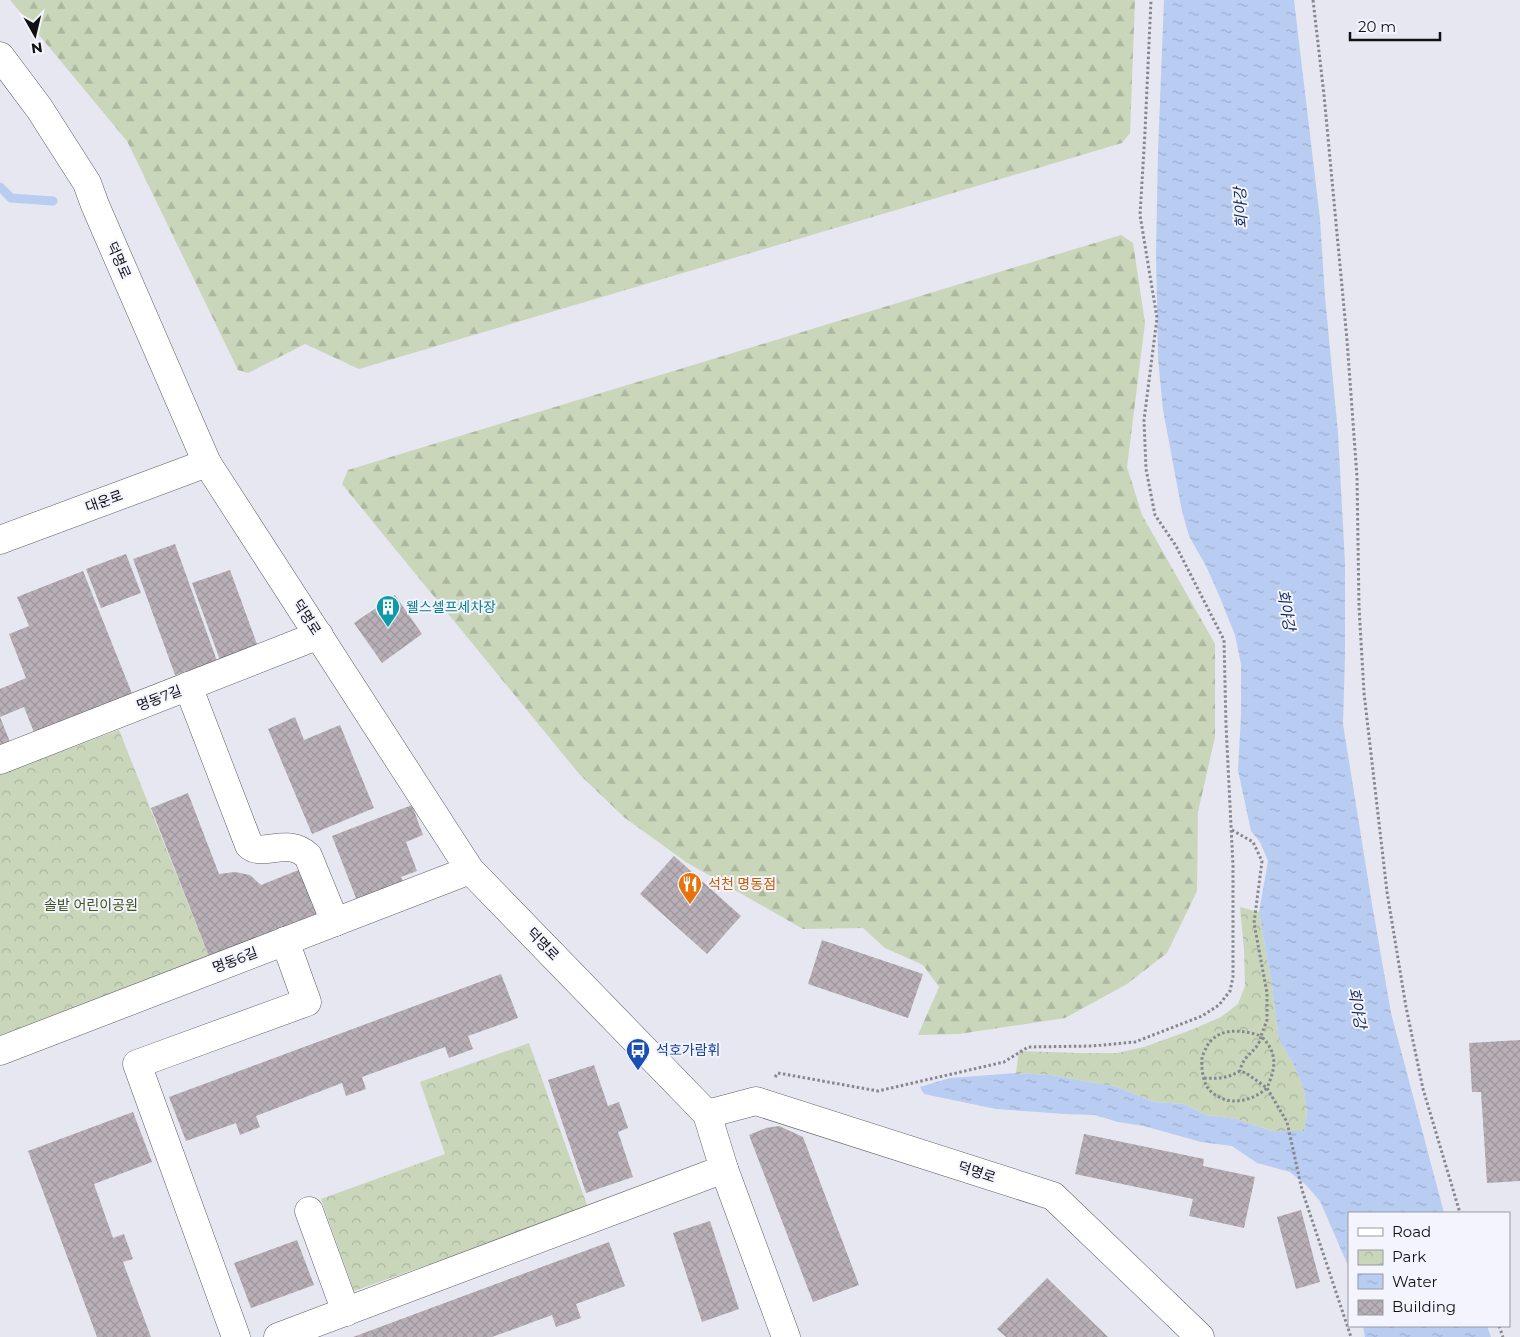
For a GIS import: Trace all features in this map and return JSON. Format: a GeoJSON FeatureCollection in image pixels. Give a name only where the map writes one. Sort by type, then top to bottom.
{"type":"FeatureCollection","features":[{"type":"Feature","properties":{"kind":"street","name":"덕명로"},"geometry":{"type":"LineString","coordinates":[[0,56],[39,108],[87,183],[208,463],[470,870],[707,1114],[724,1169],[786,1337]]}},
{"type":"Feature","properties":{"kind":"street","name":"대운로"},"geometry":{"type":"LineString","coordinates":[[0,540],[208,463]]}},
{"type":"Feature","properties":{"kind":"street","name":"명동7길"},"geometry":{"type":"LineString","coordinates":[[0,760],[318,635]]}},
{"type":"Feature","properties":{"kind":"street"},"geometry":{"type":"LineString","coordinates":[[188,686],[249,845],[257,849],[286,846],[301,849],[308,856],[334,922]]}},
{"type":"Feature","properties":{"kind":"street","name":"명동6길"},"geometry":{"type":"LineString","coordinates":[[0,1051],[470,870]]}},
{"type":"Feature","properties":{"kind":"street"},"geometry":{"type":"LineString","coordinates":[[236,1337],[137,1064],[308,1002],[285,941]]}},
{"type":"Feature","properties":{"kind":"street","name":"덕명로"},"geometry":{"type":"LineString","coordinates":[[756,1101],[1054,1196],[1200,1337]]}},
{"type":"Feature","properties":{"kind":"street"},"geometry":{"type":"LineString","coordinates":[[707,1114],[756,1101]]}},
{"type":"Feature","properties":{"kind":"street"},"geometry":{"type":"LineString","coordinates":[[278,1337],[724,1169]]}},
{"type":"Feature","properties":{"kind":"street"},"geometry":{"type":"LineString","coordinates":[[309,1210],[346,1312]]}},
{"type":"Feature","properties":{"kind":"path"},"geometry":{"type":"LineString","coordinates":[[756,1101],[778,1073],[878,1091],[1004,1062],[1028,1047],[1092,1046],[1135,1042],[1202,1016],[1219,1005],[1230,991],[1233,977],[1233,866],[1224,640],[1176,546],[1155,515],[1146,469],[1144,420],[1157,318],[1140,215],[1146,132],[1151,0]]}},
{"type":"Feature","properties":{"kind":"path"},"geometry":{"type":"LineString","coordinates":[[1313,0],[1347,340],[1357,477],[1359,607],[1364,693],[1386,882],[1406,1007],[1423,1089],[1460,1212]]}},
{"type":"Feature","properties":{"kind":"path"},"geometry":{"type":"LineString","coordinates":[[1204,1078],[1230,1077],[1240,1071],[1242,1062],[1260,1043],[1267,1020],[1267,992],[1254,923],[1262,860],[1253,842],[1232,830]]}},
{"type":"Feature","properties":{"kind":"path"},"geometry":{"type":"LineString","coordinates":[[1238,1030],[1261,1036],[1272,1051],[1275,1063],[1267,1088],[1260,1094],[1247,1100],[1231,1101],[1217,1096],[1206,1086],[1204,1078],[1202,1058],[1209,1042],[1216,1036],[1226,1032],[1238,1030]]}},
{"type":"Feature","properties":{"kind":"path"},"geometry":{"type":"LineString","coordinates":[[1240,1071],[1246,1073],[1267,1088],[1287,1122],[1300,1180],[1351,1337]]}},
{"type":"Feature","properties":{"kind":"green space"},"geometry":{"type":"Polygon","coordinates":[[[10,0],[1135,0],[1130,133],[1122,143],[359,369],[305,344],[248,373],[238,370],[127,141],[10,0]]]}},
{"type":"Feature","properties":{"kind":"green space"},"geometry":{"type":"Polygon","coordinates":[[[1121,235],[1133,243],[1145,323],[1127,467],[1142,515],[1215,644],[1215,737],[1198,812],[1197,891],[1167,953],[1127,984],[1065,1018],[959,1034],[918,1035],[939,987],[923,965],[885,948],[863,928],[803,929],[686,862],[625,818],[580,775],[342,484],[348,470],[1121,235]]]}},
{"type":"Feature","properties":{"kind":"green space","name":"솔밭 어린이공원"},"geometry":{"type":"Polygon","coordinates":[[[119,730],[210,959],[0,1036],[0,774],[119,730]]]}},
{"type":"Feature","properties":{"kind":"green space"},"geometry":{"type":"Polygon","coordinates":[[[1240,907],[1259,912],[1272,985],[1279,1040],[1294,1065],[1304,1090],[1307,1115],[1304,1131],[1272,1131],[1236,1119],[1206,1115],[1184,1104],[1154,1102],[1117,1087],[1051,1075],[1016,1073],[1019,1051],[1117,1053],[1144,1047],[1221,1017],[1238,1004],[1245,986],[1240,907]]]}},
{"type":"Feature","properties":{"kind":"green space"},"geometry":{"type":"Polygon","coordinates":[[[529,1043],[588,1208],[354,1291],[321,1199],[445,1154],[420,1082],[529,1043]]]}},
{"type":"Feature","properties":{"kind":"water","name":"회야강"},"geometry":{"type":"Polygon","coordinates":[[[1164,0],[1294,0],[1320,219],[1325,297],[1338,433],[1345,563],[1343,724],[1391,1013],[1444,1212],[1348,1212],[1348,1266],[1320,1201],[1306,1185],[1290,1172],[1257,1163],[1232,1146],[1201,1142],[1095,1115],[996,1109],[924,1094],[920,1087],[950,1078],[1016,1073],[1051,1075],[1117,1087],[1154,1102],[1184,1104],[1206,1115],[1236,1119],[1272,1131],[1304,1131],[1307,1114],[1304,1090],[1294,1065],[1279,1040],[1272,985],[1259,912],[1268,861],[1260,842],[1251,831],[1238,770],[1241,664],[1235,635],[1219,595],[1206,566],[1189,536],[1182,511],[1163,410],[1158,358],[1156,254],[1164,0]]]}},
{"type":"Feature","properties":{"kind":"water"},"geometry":{"type":"Polygon","coordinates":[[[1363,1327],[1487,1327],[1491,1337],[1365,1337],[1363,1327]]]}},
{"type":"Feature","properties":{"kind":"building"},"geometry":{"type":"Polygon","coordinates":[[[175,544],[217,661],[175,675],[133,559],[175,544]]]}},
{"type":"Feature","properties":{"kind":"building"},"geometry":{"type":"Polygon","coordinates":[[[126,554],[141,593],[101,608],[86,569],[126,554]]]}},
{"type":"Feature","properties":{"kind":"building"},"geometry":{"type":"Polygon","coordinates":[[[230,570],[258,647],[220,660],[192,583],[230,570]]]}},
{"type":"Feature","properties":{"kind":"building"},"geometry":{"type":"Polygon","coordinates":[[[83,571],[133,696],[35,735],[24,707],[0,717],[0,689],[26,678],[9,634],[29,626],[17,597],[83,571]]]}},
{"type":"Feature","properties":{"kind":"building","name":"웰스셀프세차장"},"geometry":{"type":"Polygon","coordinates":[[[395,595],[422,634],[382,663],[354,623],[395,595]]]}},
{"type":"Feature","properties":{"kind":"building"},"geometry":{"type":"Polygon","coordinates":[[[0,717],[10,742],[0,746],[0,717]]]}},
{"type":"Feature","properties":{"kind":"building"},"geometry":{"type":"Polygon","coordinates":[[[295,717],[304,740],[340,725],[374,808],[312,834],[268,729],[295,717]]]}},
{"type":"Feature","properties":{"kind":"building"},"geometry":{"type":"Polygon","coordinates":[[[188,793],[219,874],[235,872],[250,875],[261,885],[306,867],[324,914],[210,959],[151,808],[188,793]]]}},
{"type":"Feature","properties":{"kind":"building"},"geometry":{"type":"Polygon","coordinates":[[[412,805],[423,835],[406,842],[417,871],[401,877],[406,888],[359,906],[332,836],[412,805]]]}},
{"type":"Feature","properties":{"kind":"building","name":"석천 명동점"},"geometry":{"type":"Polygon","coordinates":[[[674,856],[741,916],[707,954],[640,894],[674,856]]]}},
{"type":"Feature","properties":{"kind":"building"},"geometry":{"type":"Polygon","coordinates":[[[822,940],[923,974],[908,1018],[808,984],[822,940]]]}},
{"type":"Feature","properties":{"kind":"building"},"geometry":{"type":"Polygon","coordinates":[[[501,974],[518,1018],[468,1036],[473,1049],[449,1058],[445,1047],[362,1077],[366,1089],[346,1096],[342,1083],[256,1116],[260,1127],[240,1135],[236,1123],[186,1141],[169,1097],[501,974]]]}},
{"type":"Feature","properties":{"kind":"building"},"geometry":{"type":"Polygon","coordinates":[[[1520,1040],[1520,1181],[1487,1183],[1481,1092],[1472,1092],[1469,1043],[1520,1040]]]}},
{"type":"Feature","properties":{"kind":"building"},"geometry":{"type":"Polygon","coordinates":[[[594,1065],[608,1106],[619,1102],[628,1128],[618,1132],[633,1177],[586,1193],[548,1080],[594,1065]]]}},
{"type":"Feature","properties":{"kind":"building"},"geometry":{"type":"Polygon","coordinates":[[[133,1112],[152,1162],[94,1184],[113,1238],[124,1234],[133,1259],[123,1262],[151,1337],[97,1337],[28,1151],[133,1112]]]}},
{"type":"Feature","properties":{"kind":"building"},"geometry":{"type":"Polygon","coordinates":[[[779,1126],[803,1137],[859,1285],[813,1302],[749,1135],[766,1128],[779,1126]]]}},
{"type":"Feature","properties":{"kind":"building"},"geometry":{"type":"Polygon","coordinates":[[[1084,1134],[1204,1159],[1203,1166],[1255,1177],[1244,1228],[1189,1216],[1193,1199],[1075,1174],[1084,1134]]]}},
{"type":"Feature","properties":{"kind":"building"},"geometry":{"type":"Polygon","coordinates":[[[1301,1210],[1320,1282],[1296,1289],[1277,1217],[1301,1210]]]}},
{"type":"Feature","properties":{"kind":"building"},"geometry":{"type":"Polygon","coordinates":[[[710,1221],[739,1309],[702,1322],[673,1233],[710,1221]]]}},
{"type":"Feature","properties":{"kind":"building"},"geometry":{"type":"Polygon","coordinates":[[[297,1240],[314,1285],[251,1308],[234,1263],[297,1240]]]}},
{"type":"Feature","properties":{"kind":"building"},"geometry":{"type":"Polygon","coordinates":[[[609,1242],[625,1286],[576,1304],[581,1318],[556,1327],[552,1315],[492,1337],[353,1337],[609,1242]]]}},
{"type":"Feature","properties":{"kind":"building"},"geometry":{"type":"Polygon","coordinates":[[[1047,1278],[1108,1337],[1006,1337],[997,1329],[1047,1278]]]}},
{"type":"Feature","properties":{"kind":"waterway"},"geometry":{"type":"LineString","coordinates":[[0,187],[11,198],[53,201]]}},
{"type":"Feature","properties":{"kind":"place","name":"웰스셀프세차장"},"geometry":{"type":"Point","coordinates":[388,628]}},
{"type":"Feature","properties":{"kind":"place","name":"석천 명동점"},"geometry":{"type":"Point","coordinates":[690,905]}},
{"type":"Feature","properties":{"kind":"place","name":"석호가람휘"},"geometry":{"type":"Point","coordinates":[638,1071]}}]}
